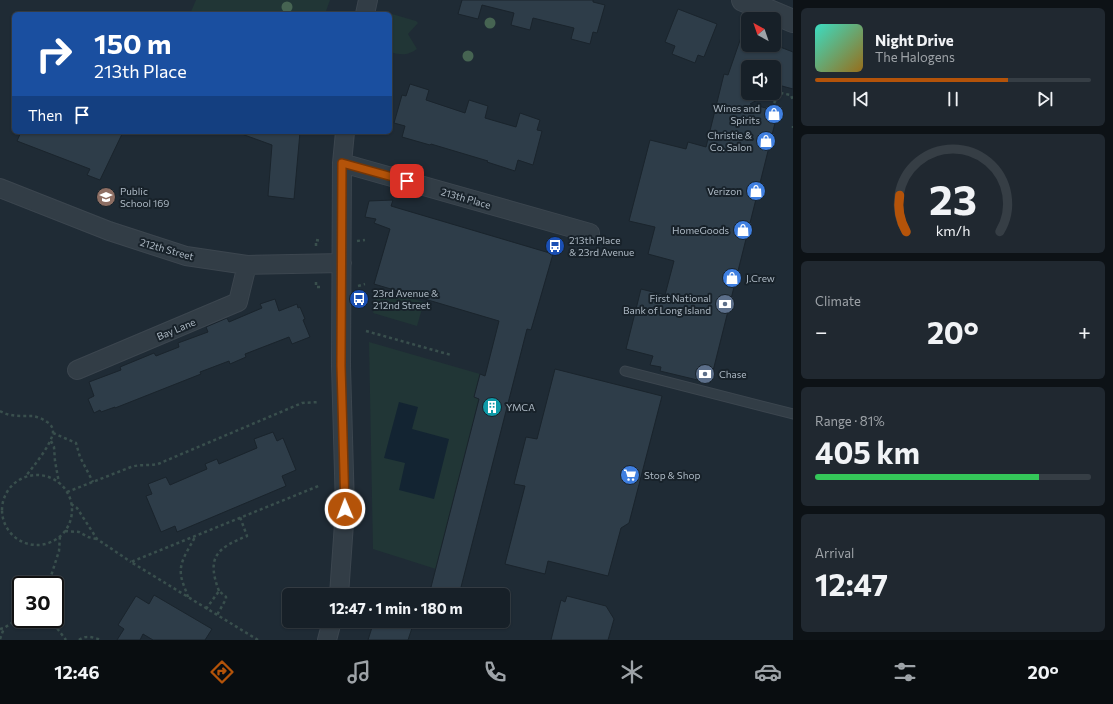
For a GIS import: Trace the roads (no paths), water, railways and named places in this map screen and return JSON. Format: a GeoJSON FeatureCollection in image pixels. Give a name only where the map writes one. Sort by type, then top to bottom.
{"type":"FeatureCollection","features":[{"type":"Feature","properties":{"kind":"street"},"geometry":{"type":"LineString","coordinates":[[365,12],[368,0]]}},
{"type":"Feature","properties":{"kind":"street"},"geometry":{"type":"LineString","coordinates":[[743,0],[793,21]]}},
{"type":"Feature","properties":{"kind":"street"},"geometry":{"type":"LineString","coordinates":[[339,588],[345,509],[341,366],[342,163],[345,134]]}},
{"type":"Feature","properties":{"kind":"street","name":"213th Place"},"geometry":{"type":"LineString","coordinates":[[342,163],[590,233]]}},
{"type":"Feature","properties":{"kind":"street","name":"212th Street"},"geometry":{"type":"LineString","coordinates":[[0,188],[109,231],[186,256],[247,265],[342,264]]}},
{"type":"Feature","properties":{"kind":"street","name":"Bay Lane"},"geometry":{"type":"LineString","coordinates":[[77,370],[238,302],[247,265]]}},
{"type":"Feature","properties":{"kind":"street"},"geometry":{"type":"LineString","coordinates":[[327,640],[330,628]]}},
{"type":"Feature","properties":{"kind":"lane"},"geometry":{"type":"LineString","coordinates":[[625,371],[793,414]]}},
{"type":"Feature","properties":{"kind":"water"},"geometry":{"type":"Polygon","coordinates":[[[399,402],[418,407],[412,429],[449,439],[434,499],[399,490],[405,463],[384,458],[399,402]]]}},
{"type":"Feature","properties":{"kind":"place","name":"Wines and Spirits"},"geometry":{"type":"Point","coordinates":[774,114]}},
{"type":"Feature","properties":{"kind":"place","name":"Christie & Co. Salon"},"geometry":{"type":"Point","coordinates":[766,141]}},
{"type":"Feature","properties":{"kind":"place","name":"Verizon"},"geometry":{"type":"Point","coordinates":[756,191]}},
{"type":"Feature","properties":{"kind":"place","name":"Public School 169"},"geometry":{"type":"Point","coordinates":[106,197]}},
{"type":"Feature","properties":{"kind":"place","name":"HomeGoods"},"geometry":{"type":"Point","coordinates":[743,230]}},
{"type":"Feature","properties":{"kind":"place","name":"213th Place & 23rd Avenue"},"geometry":{"type":"Point","coordinates":[555,246]}},
{"type":"Feature","properties":{"kind":"place","name":"J.Crew"},"geometry":{"type":"Point","coordinates":[732,278]}},
{"type":"Feature","properties":{"kind":"place","name":"23rd Avenue & 212nd Street"},"geometry":{"type":"Point","coordinates":[359,299]}},
{"type":"Feature","properties":{"kind":"place","name":"First National Bank of Long Island"},"geometry":{"type":"Point","coordinates":[725,304]}},
{"type":"Feature","properties":{"kind":"place","name":"Chase"},"geometry":{"type":"Point","coordinates":[705,374]}},
{"type":"Feature","properties":{"kind":"place","name":"YMCA"},"geometry":{"type":"Point","coordinates":[492,407]}},
{"type":"Feature","properties":{"kind":"place","name":"Stop & Shop"},"geometry":{"type":"Point","coordinates":[630,475]}}]}
